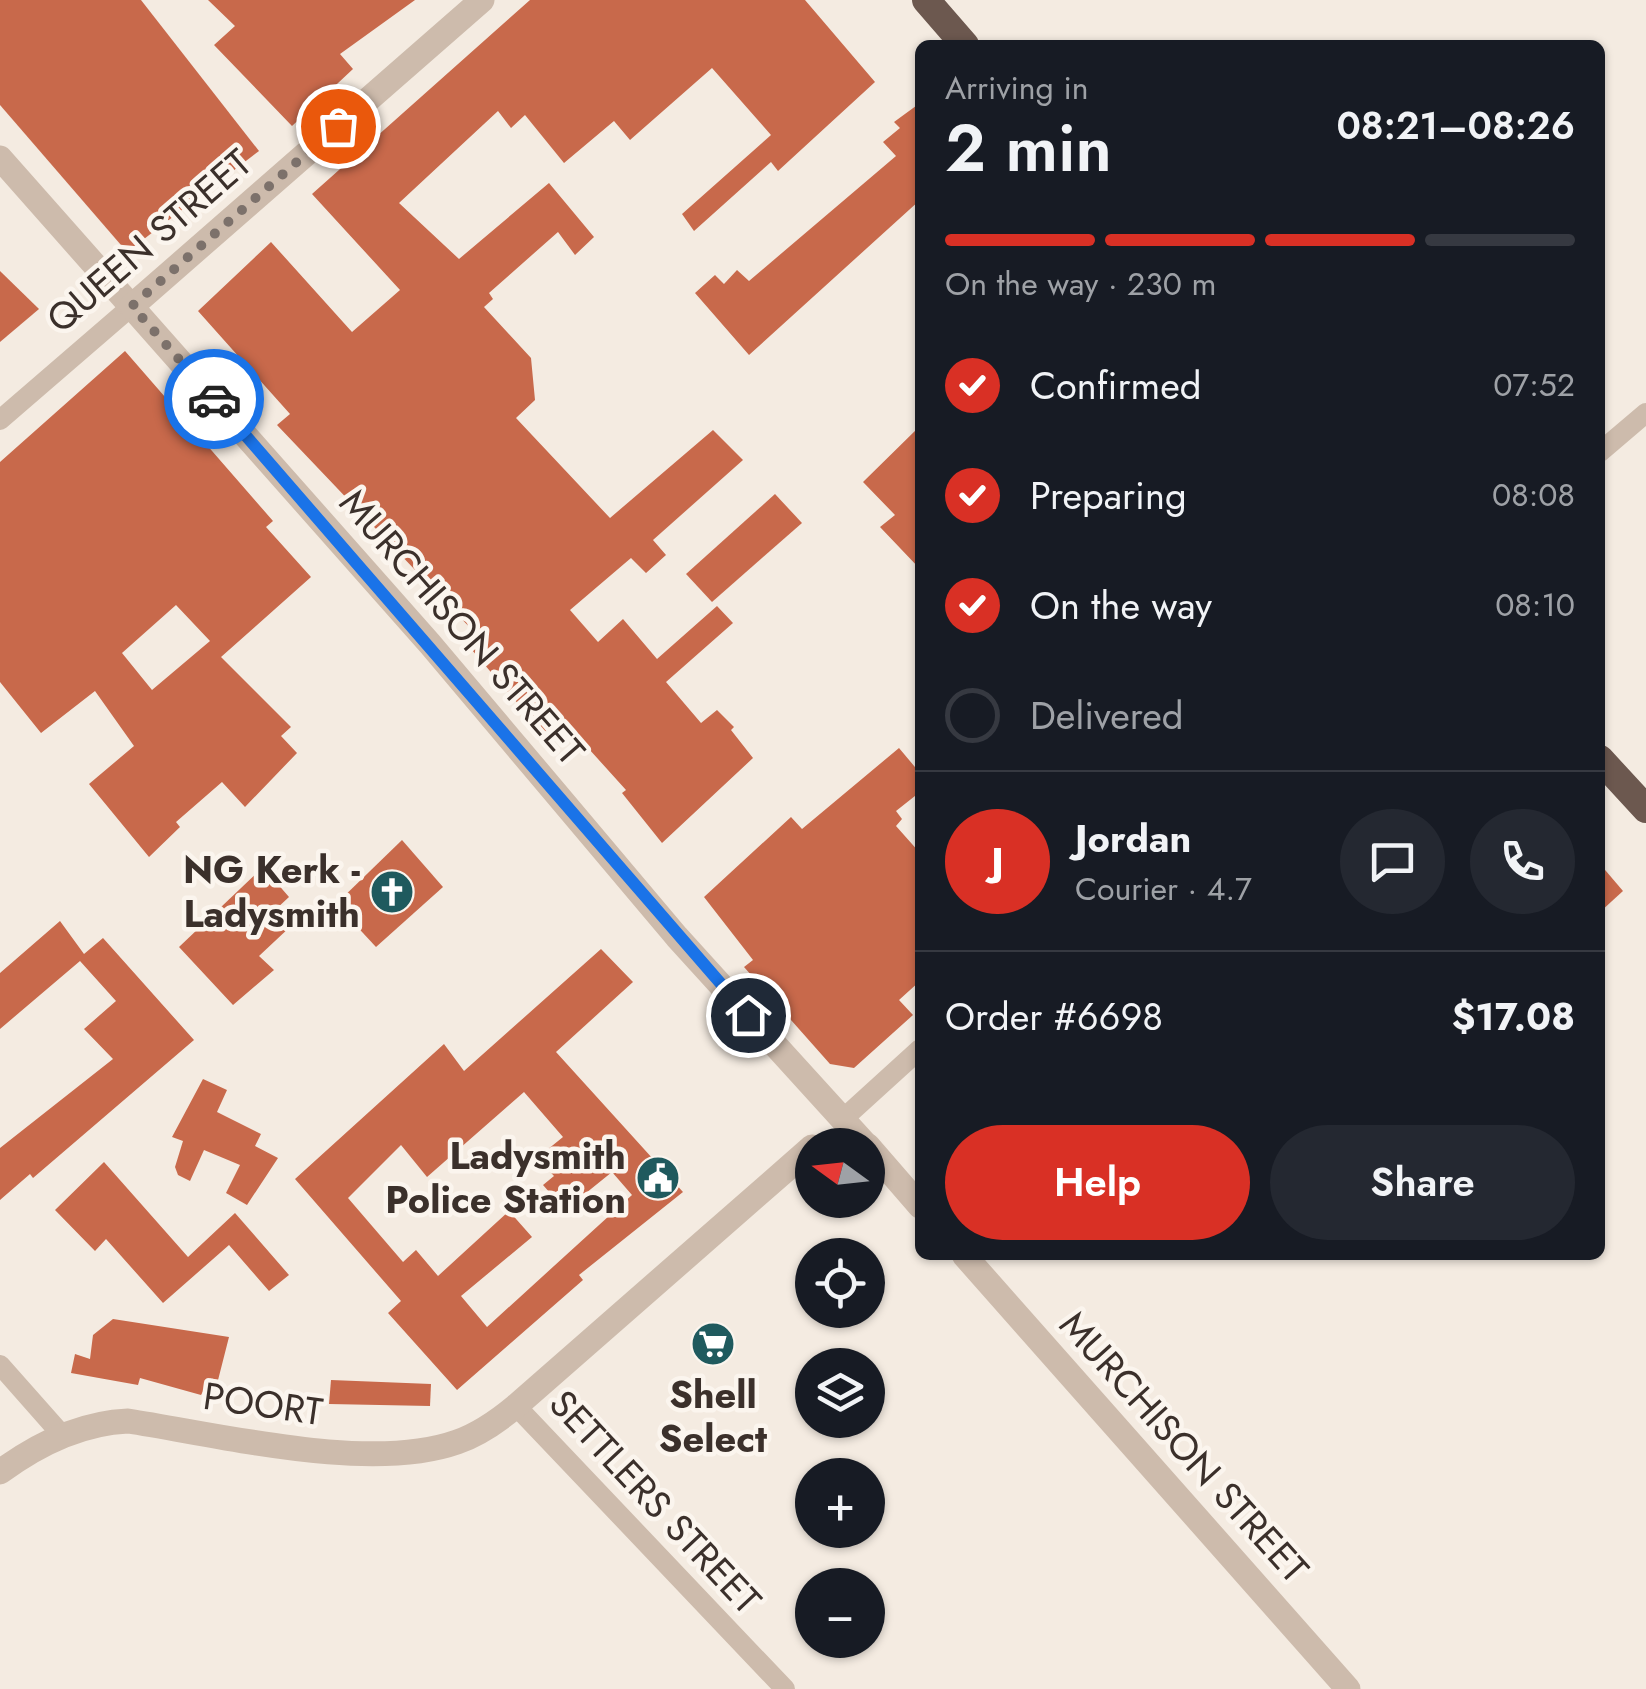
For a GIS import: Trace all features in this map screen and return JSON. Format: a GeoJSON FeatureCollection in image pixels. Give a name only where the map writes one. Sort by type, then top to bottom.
{"type":"FeatureCollection","features":[{"type":"Feature","properties":{"kind":"highway"},"geometry":{"type":"LineString","coordinates":[[926,0],[961,40]]}},
{"type":"Feature","properties":{"kind":"highway"},"geometry":{"type":"LineString","coordinates":[[1605,764],[1646,809]]}},
{"type":"Feature","properties":{"kind":"street","name":"QUEEN STREET"},"geometry":{"type":"LineString","coordinates":[[0,420],[482,0]]}},
{"type":"Feature","properties":{"kind":"street","name":"MURCHISON STREET"},"geometry":{"type":"LineString","coordinates":[[0,158],[430,644],[678,937],[852,1128]]}},
{"type":"Feature","properties":{"kind":"street"},"geometry":{"type":"LineString","coordinates":[[1605,448],[1646,413]]}},
{"type":"Feature","properties":{"kind":"street"},"geometry":{"type":"LineString","coordinates":[[844,1119],[915,1054]]}},
{"type":"Feature","properties":{"kind":"street","name":"POORT"},"geometry":{"type":"LineString","coordinates":[[834,1128],[844,1119]]}},
{"type":"Feature","properties":{"kind":"street","name":"POORT"},"geometry":{"type":"LineString","coordinates":[[0,1472],[62,1435],[102,1422],[128,1421],[324,1452],[389,1454],[458,1442],[516,1406],[795,1163]]}},
{"type":"Feature","properties":{"kind":"street","name":"MURCHISON STREET"},"geometry":{"type":"LineString","coordinates":[[885,1166],[915,1200]]}},
{"type":"Feature","properties":{"kind":"street","name":"MURCHISON STREET"},"geometry":{"type":"LineString","coordinates":[[968,1260],[1348,1689]]}},
{"type":"Feature","properties":{"kind":"street"},"geometry":{"type":"LineString","coordinates":[[0,1365],[62,1435]]}},
{"type":"Feature","properties":{"kind":"street","name":"SETTLERS STREET"},"geometry":{"type":"LineString","coordinates":[[516,1406],[785,1689]]}},
{"type":"Feature","properties":{"kind":"building"},"geometry":{"type":"Polygon","coordinates":[[[0,0],[141,0],[259,151],[127,252],[0,105],[0,0]]]}},
{"type":"Feature","properties":{"kind":"building"},"geometry":{"type":"Polygon","coordinates":[[[208,0],[415,0],[340,54],[353,69],[292,126],[214,45],[235,26],[208,0]]]}},
{"type":"Feature","properties":{"kind":"building"},"geometry":{"type":"Polygon","coordinates":[[[530,0],[805,0],[875,82],[778,171],[771,162],[694,231],[682,214],[771,135],[712,68],[630,140],[614,121],[564,163],[525,115],[511,128],[498,111],[399,203],[459,259],[549,183],[594,237],[575,255],[558,232],[489,293],[493,299],[484,307],[531,358],[535,400],[516,418],[610,518],[713,430],[743,460],[653,540],[666,555],[646,573],[631,558],[570,610],[598,642],[623,619],[657,659],[717,606],[733,623],[666,682],[701,723],[717,710],[734,727],[731,730],[753,758],[662,843],[622,793],[626,790],[561,718],[543,733],[466,643],[476,634],[277,425],[290,414],[198,311],[271,242],[352,332],[400,290],[312,194],[530,0]]]}},
{"type":"Feature","properties":{"kind":"building"},"geometry":{"type":"Polygon","coordinates":[[[915,107],[915,205],[749,355],[695,293],[715,275],[724,284],[737,270],[749,281],[896,156],[883,142],[900,128],[894,122],[915,107]]]}},
{"type":"Feature","properties":{"kind":"building"},"geometry":{"type":"Polygon","coordinates":[[[0,271],[39,309],[0,342],[0,271]]]}},
{"type":"Feature","properties":{"kind":"building"},"geometry":{"type":"Polygon","coordinates":[[[125,351],[273,521],[266,527],[311,577],[221,657],[291,727],[281,736],[297,753],[245,807],[222,782],[176,822],[180,827],[149,857],[89,784],[134,746],[95,691],[41,733],[0,682],[0,462],[125,351]],[[176,605],[122,653],[152,690],[210,641],[176,605]]]}},
{"type":"Feature","properties":{"kind":"building"},"geometry":{"type":"Polygon","coordinates":[[[915,431],[915,564],[880,527],[895,515],[863,482],[915,431]]]}},
{"type":"Feature","properties":{"kind":"building"},"geometry":{"type":"Polygon","coordinates":[[[775,494],[802,523],[712,602],[686,574],[775,494]]]}},
{"type":"Feature","properties":{"kind":"building"},"geometry":{"type":"Polygon","coordinates":[[[899,748],[915,767],[915,796],[896,811],[902,819],[896,826],[915,847],[915,986],[899,1000],[913,1015],[854,1068],[830,1064],[744,967],[753,960],[704,897],[791,817],[802,829],[899,748]]]}},
{"type":"Feature","properties":{"kind":"building","name":"NG Kerk - Ladysmith"},"geometry":{"type":"Polygon","coordinates":[[[402,840],[443,887],[376,947],[336,904],[402,840]]]}},
{"type":"Feature","properties":{"kind":"building"},"geometry":{"type":"Polygon","coordinates":[[[263,867],[289,897],[275,910],[291,926],[259,956],[274,970],[233,1005],[179,947],[263,867]]]}},
{"type":"Feature","properties":{"kind":"building"},"geometry":{"type":"Polygon","coordinates":[[[1605,870],[1623,891],[1605,907],[1605,870]]]}},
{"type":"Feature","properties":{"kind":"building"},"geometry":{"type":"Polygon","coordinates":[[[60,921],[84,954],[103,938],[194,1040],[33,1178],[30,1174],[0,1200],[0,1148],[113,1059],[84,1029],[116,1001],[80,961],[0,1029],[0,973],[60,921]]]}},
{"type":"Feature","properties":{"kind":"building"},"geometry":{"type":"Polygon","coordinates":[[[601,949],[633,982],[556,1052],[683,1192],[579,1275],[583,1280],[457,1390],[388,1313],[401,1301],[295,1179],[444,1044],[464,1071],[601,949]],[[524,1092],[427,1177],[401,1145],[348,1198],[403,1262],[416,1250],[438,1276],[509,1211],[532,1237],[461,1296],[487,1327],[632,1195],[612,1172],[565,1210],[543,1185],[554,1176],[537,1158],[563,1137],[524,1092]]]}},
{"type":"Feature","properties":{"kind":"building"},"geometry":{"type":"Polygon","coordinates":[[[203,1079],[227,1090],[217,1112],[261,1134],[255,1146],[278,1158],[247,1205],[226,1193],[240,1165],[204,1150],[190,1181],[178,1175],[175,1167],[183,1141],[172,1137],[203,1079]]]}},
{"type":"Feature","properties":{"kind":"building"},"geometry":{"type":"Polygon","coordinates":[[[104,1162],[188,1257],[235,1213],[289,1275],[269,1291],[229,1245],[163,1303],[106,1239],[95,1251],[55,1210],[104,1162]]]}},
{"type":"Feature","properties":{"kind":"building"},"geometry":{"type":"Polygon","coordinates":[[[113,1319],[229,1337],[216,1388],[206,1386],[201,1395],[140,1378],[138,1385],[71,1373],[75,1354],[90,1359],[93,1335],[113,1319]]]}},
{"type":"Feature","properties":{"kind":"building"},"geometry":{"type":"Polygon","coordinates":[[[331,1380],[431,1384],[430,1406],[329,1404],[331,1380]]]}},
{"type":"Feature","properties":{"kind":"way so far"},"geometry":{"type":"LineString","coordinates":[[214,399],[132,306],[338,126]]}},
{"type":"Feature","properties":{"kind":"place","name":"NG Kerk - Ladysmith"},"geometry":{"type":"Point","coordinates":[392,892]}},
{"type":"Feature","properties":{"kind":"place","name":"Ladysmith Police Station"},"geometry":{"type":"Point","coordinates":[658,1178]}},
{"type":"Feature","properties":{"kind":"place","name":"Shell Select"},"geometry":{"type":"Point","coordinates":[713,1344]}},
{"type":"Feature","properties":{"kind":"route"},"geometry":{"type":"LineString","coordinates":[[214,399],[748,1015]]}}]}
